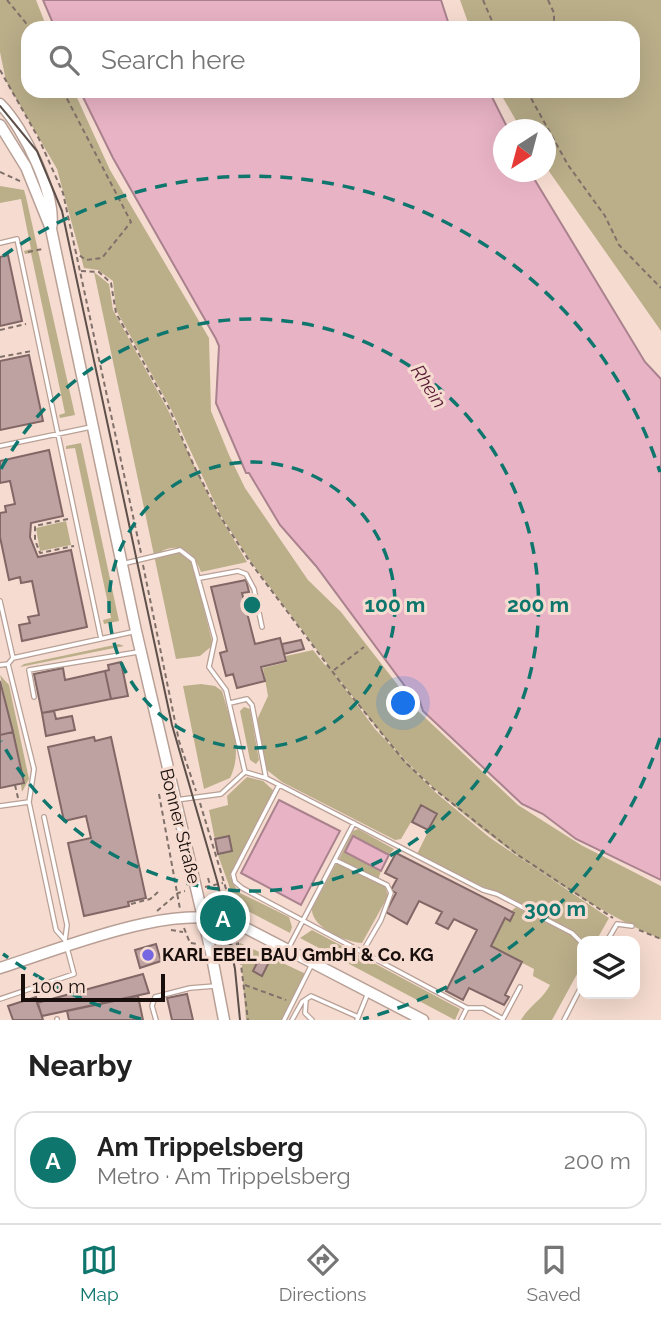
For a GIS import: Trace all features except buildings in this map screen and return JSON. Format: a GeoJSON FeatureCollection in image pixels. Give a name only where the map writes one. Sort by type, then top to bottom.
{"type":"FeatureCollection","features":[{"type":"Feature","properties":{"kind":"main road","name":"Bonner Straße"},"geometry":{"type":"LineString","coordinates":[[0,104],[23,134],[46,193],[53,220],[51,229]]}},
{"type":"Feature","properties":{"kind":"main road","name":"Bonner Straße"},"geometry":{"type":"LineString","coordinates":[[0,125],[35,187],[51,229],[136,631],[209,944],[224,1020]]}},
{"type":"Feature","properties":{"kind":"main road"},"geometry":{"type":"LineString","coordinates":[[0,968],[66,944],[171,918],[202,918],[235,923],[423,1020]]}},
{"type":"Feature","properties":{"kind":"lane"},"geometry":{"type":"LineString","coordinates":[[0,243],[17,239],[101,639]]}},
{"type":"Feature","properties":{"kind":"lane"},"geometry":{"type":"LineString","coordinates":[[0,446],[93,426]]}},
{"type":"Feature","properties":{"kind":"lane"},"geometry":{"type":"LineString","coordinates":[[122,564],[180,550],[193,560],[215,639],[209,667],[212,674],[222,681],[230,703],[245,772]]}},
{"type":"Feature","properties":{"kind":"lane"},"geometry":{"type":"LineString","coordinates":[[200,578],[238,571],[246,574],[254,589],[262,627]]}},
{"type":"Feature","properties":{"kind":"lane"},"geometry":{"type":"LineString","coordinates":[[0,601],[13,658]]}},
{"type":"Feature","properties":{"kind":"lane"},"geometry":{"type":"LineString","coordinates":[[0,665],[8,664],[13,658],[136,631]]}},
{"type":"Feature","properties":{"kind":"lane"},"geometry":{"type":"LineString","coordinates":[[0,636],[7,634]]}},
{"type":"Feature","properties":{"kind":"lane"},"geometry":{"type":"LineString","coordinates":[[34,696],[29,670],[141,652]]}},
{"type":"Feature","properties":{"kind":"lane"},"geometry":{"type":"LineString","coordinates":[[8,664],[34,769],[29,802],[56,930],[66,944]]}},
{"type":"Feature","properties":{"kind":"lane"},"geometry":{"type":"LineString","coordinates":[[230,703],[247,699],[252,705],[266,778]]}},
{"type":"Feature","properties":{"kind":"lane"},"geometry":{"type":"LineString","coordinates":[[174,800],[222,794],[245,772]]}},
{"type":"Feature","properties":{"kind":"lane"},"geometry":{"type":"LineString","coordinates":[[245,772],[266,778],[562,928],[577,939]]}},
{"type":"Feature","properties":{"kind":"lane"},"geometry":{"type":"LineString","coordinates":[[279,785],[270,807],[233,874],[242,888],[467,1007],[483,1009],[503,1019],[520,987]]}},
{"type":"Feature","properties":{"kind":"lane"},"geometry":{"type":"LineString","coordinates":[[0,806],[29,802]]}},
{"type":"Feature","properties":{"kind":"lane"},"geometry":{"type":"LineString","coordinates":[[0,999],[74,974],[66,944],[67,925],[44,817]]}},
{"type":"Feature","properties":{"kind":"lane"},"geometry":{"type":"LineString","coordinates":[[288,949],[354,823]]}},
{"type":"Feature","properties":{"kind":"lane"},"geometry":{"type":"LineString","coordinates":[[335,859],[387,885],[391,893],[381,920],[363,951]]}},
{"type":"Feature","properties":{"kind":"lane"},"geometry":{"type":"LineString","coordinates":[[611,936],[620,923],[632,926]]}},
{"type":"Feature","properties":{"kind":"lane"},"geometry":{"type":"LineString","coordinates":[[284,1020],[313,962]]}},
{"type":"Feature","properties":{"kind":"lane"},"geometry":{"type":"LineString","coordinates":[[156,1020],[152,1006],[155,997],[190,988],[218,986]]}},
{"type":"Feature","properties":{"kind":"lane"},"geometry":{"type":"LineString","coordinates":[[292,1020],[311,996],[356,1018],[369,991]]}},
{"type":"Feature","properties":{"kind":"lane"},"geometry":{"type":"LineString","coordinates":[[564,1020],[577,995]]}},
{"type":"Feature","properties":{"kind":"lane"},"geometry":{"type":"LineString","coordinates":[[306,1000],[305,1013],[312,1020]]}},
{"type":"Feature","properties":{"kind":"lane"},"geometry":{"type":"LineString","coordinates":[[461,1020],[467,1007]]}},
{"type":"Feature","properties":{"kind":"path"},"geometry":{"type":"LineString","coordinates":[[7,0],[24,21]]}},
{"type":"Feature","properties":{"kind":"path"},"geometry":{"type":"LineString","coordinates":[[483,0],[492,21]]}},
{"type":"Feature","properties":{"kind":"path"},"geometry":{"type":"LineString","coordinates":[[548,0],[554,13],[554,21]]}},
{"type":"Feature","properties":{"kind":"path"},"geometry":{"type":"LineString","coordinates":[[0,70],[54,170],[76,253],[180,741],[235,923],[248,1020]]}},
{"type":"Feature","properties":{"kind":"path"},"geometry":{"type":"LineString","coordinates":[[67,98],[131,222],[102,258],[86,260],[76,253]]}},
{"type":"Feature","properties":{"kind":"path"},"geometry":{"type":"LineString","coordinates":[[531,98],[568,165],[605,216],[619,245],[661,288]]}},
{"type":"Feature","properties":{"kind":"path"},"geometry":{"type":"LineString","coordinates":[[0,172],[35,187]]}},
{"type":"Feature","properties":{"kind":"path"},"geometry":{"type":"LineString","coordinates":[[20,253],[55,246]]}},
{"type":"Feature","properties":{"kind":"path"},"geometry":{"type":"LineString","coordinates":[[80,271],[99,272],[111,283],[116,313],[170,410],[194,466],[220,516],[250,562],[405,762],[498,841],[620,923]]}},
{"type":"Feature","properties":{"kind":"path"},"geometry":{"type":"LineString","coordinates":[[0,330],[35,322]]}},
{"type":"Feature","properties":{"kind":"path"},"geometry":{"type":"LineString","coordinates":[[0,357],[40,349]]}},
{"type":"Feature","properties":{"kind":"path"},"geometry":{"type":"LineString","coordinates":[[76,518],[35,526],[35,540],[40,553],[81,544]]}},
{"type":"Feature","properties":{"kind":"path"},"geometry":{"type":"LineString","coordinates":[[332,671],[364,647]]}},
{"type":"Feature","properties":{"kind":"path"},"geometry":{"type":"LineString","coordinates":[[15,785],[19,802]]}},
{"type":"Feature","properties":{"kind":"path"},"geometry":{"type":"LineString","coordinates":[[159,794],[178,893]]}},
{"type":"Feature","properties":{"kind":"path"},"geometry":{"type":"LineString","coordinates":[[208,878],[210,886]]}},
{"type":"Feature","properties":{"kind":"path"},"geometry":{"type":"LineString","coordinates":[[131,904],[150,900],[158,892]]}},
{"type":"Feature","properties":{"kind":"path"},"geometry":{"type":"LineString","coordinates":[[632,926],[661,939]]}},
{"type":"Feature","properties":{"kind":"path"},"geometry":{"type":"LineString","coordinates":[[209,944],[237,944]]}},
{"type":"Feature","properties":{"kind":"path"},"geometry":{"type":"LineString","coordinates":[[235,949],[237,944]]}},
{"type":"Feature","properties":{"kind":"path"},"geometry":{"type":"LineString","coordinates":[[245,985],[293,1004]]}},
{"type":"Feature","properties":{"kind":"shaded area"},"geometry":{"type":"Polygon","coordinates":[[[0,0],[36,0],[44,21],[21,21],[21,98],[77,98],[110,170],[209,338],[211,411],[245,488],[308,580],[341,612],[418,711],[518,805],[581,845],[661,886],[661,939],[561,885],[462,813],[408,763],[330,668],[375,729],[435,792],[489,837],[609,918],[599,936],[578,936],[417,854],[437,814],[421,805],[401,839],[395,840],[282,782],[267,770],[256,722],[268,696],[263,668],[287,662],[286,656],[313,650],[325,665],[329,666],[251,562],[221,516],[171,409],[116,310],[113,281],[98,270],[84,268],[57,169],[6,81],[0,52],[0,0]]]}},
{"type":"Feature","properties":{"kind":"shaded area"},"geometry":{"type":"Polygon","coordinates":[[[460,0],[661,0],[661,331],[556,181],[556,119],[515,119],[503,98],[640,98],[640,21],[468,21],[460,0]]]}},
{"type":"Feature","properties":{"kind":"shaded area"},"geometry":{"type":"Polygon","coordinates":[[[0,186],[24,190],[75,415],[60,418],[59,415],[65,413],[31,253],[25,254],[24,251],[31,249],[21,199],[0,203],[0,186]]]}},
{"type":"Feature","properties":{"kind":"shaded area"},"geometry":{"type":"Polygon","coordinates":[[[94,272],[109,284],[113,310],[168,410],[211,501],[247,562],[201,572],[195,559],[186,551],[175,548],[162,551],[163,555],[178,552],[192,562],[213,645],[200,656],[176,659],[94,272]]]}},
{"type":"Feature","properties":{"kind":"shaded area"},"geometry":{"type":"Polygon","coordinates":[[[81,443],[119,621],[104,624],[103,620],[111,618],[75,448],[66,449],[66,446],[81,443]]]}},
{"type":"Feature","properties":{"kind":"shaded area"},"geometry":{"type":"Polygon","coordinates":[[[66,521],[71,545],[40,551],[36,528],[66,521]]]}},
{"type":"Feature","properties":{"kind":"shaded area"},"geometry":{"type":"Polygon","coordinates":[[[119,644],[124,646],[20,667],[24,664],[119,644]]]}},
{"type":"Feature","properties":{"kind":"shaded area"},"geometry":{"type":"Polygon","coordinates":[[[0,675],[9,685],[29,779],[22,792],[21,784],[24,783],[0,675]]]}},
{"type":"Feature","properties":{"kind":"shaded area"},"geometry":{"type":"Polygon","coordinates":[[[183,686],[215,686],[222,691],[236,746],[230,778],[204,789],[183,686]]]}},
{"type":"Feature","properties":{"kind":"shaded area"},"geometry":{"type":"Polygon","coordinates":[[[244,707],[250,709],[259,760],[256,764],[250,760],[240,711],[244,707]]]}},
{"type":"Feature","properties":{"kind":"shaded area"},"geometry":{"type":"Polygon","coordinates":[[[247,777],[263,781],[273,790],[269,807],[230,876],[238,892],[289,917],[292,927],[290,933],[236,905],[218,855],[209,810],[228,805],[227,796],[247,777]]]}},
{"type":"Feature","properties":{"kind":"shaded area"},"geometry":{"type":"Polygon","coordinates":[[[358,829],[394,849],[389,855],[353,836],[345,851],[381,871],[378,880],[339,859],[353,831],[358,829]]]}},
{"type":"Feature","properties":{"kind":"shaded area"},"geometry":{"type":"Polygon","coordinates":[[[337,862],[385,886],[388,896],[362,943],[330,932],[313,916],[312,909],[337,862]]]}},
{"type":"Feature","properties":{"kind":"shaded area"},"geometry":{"type":"Polygon","coordinates":[[[516,907],[571,935],[577,942],[577,974],[552,1020],[521,1020],[550,985],[533,976],[534,969],[490,946],[504,918],[509,920],[510,912],[516,907]]]}},
{"type":"Feature","properties":{"kind":"shaded area"},"geometry":{"type":"Polygon","coordinates":[[[312,930],[460,1009],[455,1020],[300,938],[312,930]]]}},
{"type":"Feature","properties":{"kind":"shaded area"},"geometry":{"type":"Polygon","coordinates":[[[240,943],[306,974],[282,1020],[246,1020],[240,943]]]}},
{"type":"Feature","properties":{"kind":"water"},"geometry":{"type":"Polygon","coordinates":[[[43,0],[441,0],[448,21],[52,21],[43,0]]]}},
{"type":"Feature","properties":{"kind":"water","name":"Rhein"},"geometry":{"type":"Polygon","coordinates":[[[83,98],[492,98],[503,119],[493,119],[493,182],[536,182],[645,362],[661,379],[661,880],[576,839],[543,814],[522,804],[423,711],[419,699],[410,693],[316,566],[280,525],[249,473],[246,473],[216,403],[219,346],[113,158],[83,98]]]}},
{"type":"Feature","properties":{"kind":"water"},"geometry":{"type":"Polygon","coordinates":[[[279,800],[340,831],[301,905],[241,873],[279,800]]]}},
{"type":"Feature","properties":{"kind":"water"},"geometry":{"type":"Polygon","coordinates":[[[353,836],[389,855],[381,871],[345,852],[353,836]]]}},
{"type":"Feature","properties":{"kind":"tram line"},"geometry":{"type":"LineString","coordinates":[[0,106],[37,151],[62,211],[172,725],[218,884],[235,969],[240,1020]]}},
{"type":"Feature","properties":{"kind":"place","name":"Am Trippelsberg"},"geometry":{"type":"Point","coordinates":[223,918]}},
{"type":"Feature","properties":{"kind":"place","name":"KARL EBEL BAU GmbH & Co. KG"},"geometry":{"type":"Point","coordinates":[148,955]}}]}
